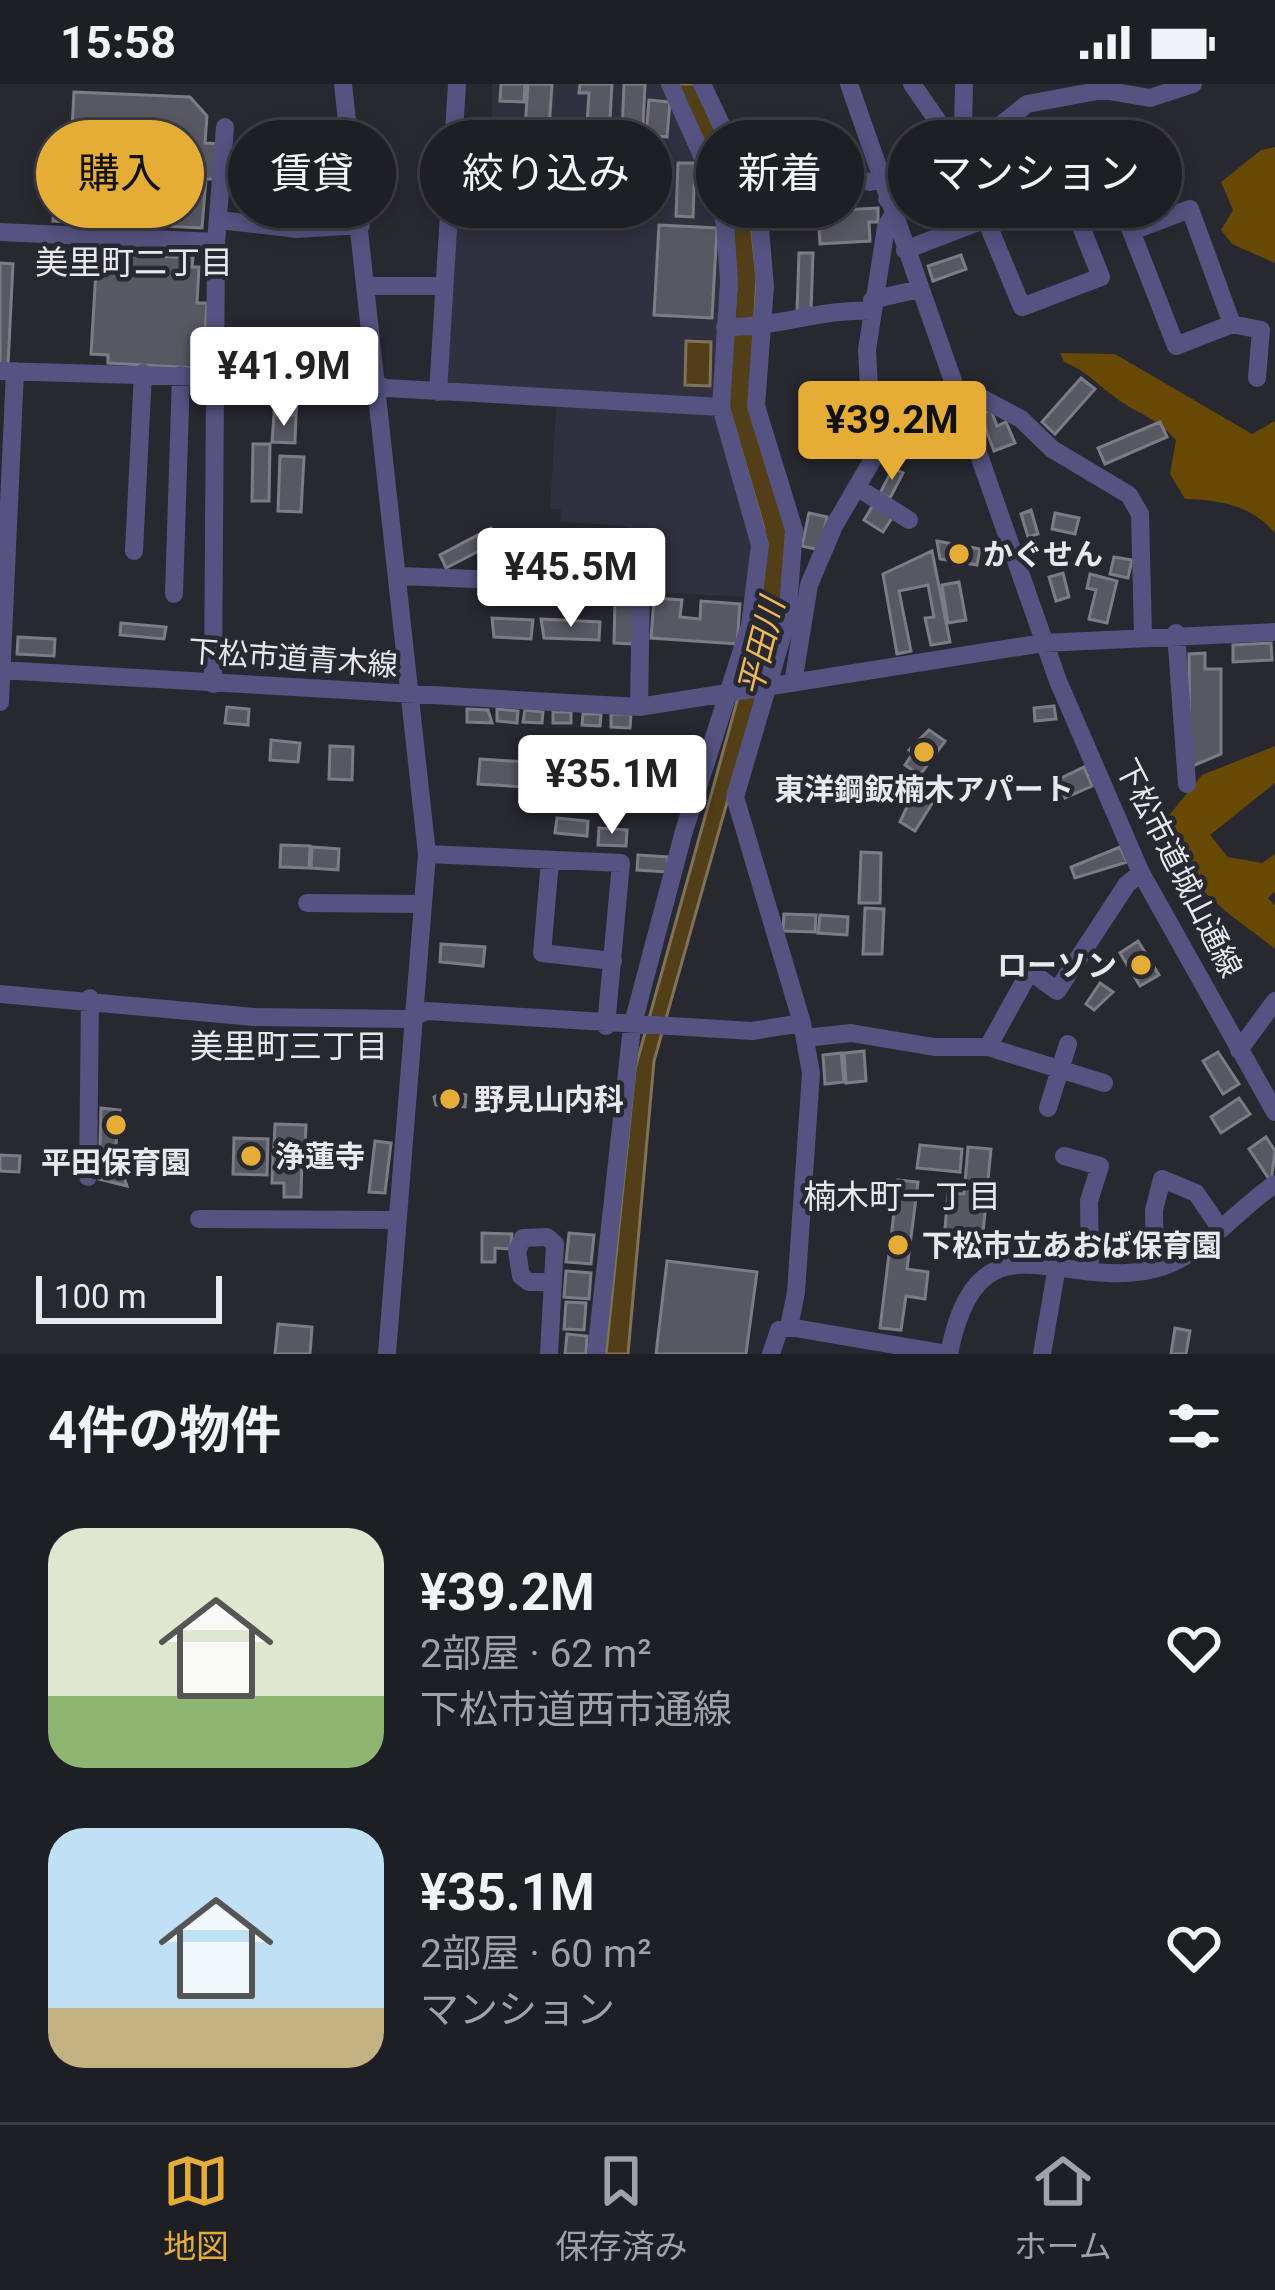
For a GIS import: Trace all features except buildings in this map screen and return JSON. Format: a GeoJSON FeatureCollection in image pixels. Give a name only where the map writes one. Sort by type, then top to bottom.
{"type":"FeatureCollection","features":[{"type":"Feature","properties":{"kind":"street"},"geometry":{"type":"LineString","coordinates":[[343,84],[348,120]]}},
{"type":"Feature","properties":{"kind":"street"},"geometry":{"type":"LineString","coordinates":[[438,392],[457,84]]}},
{"type":"Feature","properties":{"kind":"street"},"geometry":{"type":"LineString","coordinates":[[596,1354],[635,1027],[750,625],[760,545],[721,407],[728,327],[725,223],[712,180],[670,84]]}},
{"type":"Feature","properties":{"kind":"street"},"geometry":{"type":"LineString","coordinates":[[702,84],[752,190],[765,286],[758,328],[756,406],[794,530],[794,582],[735,797],[803,1031],[811,1125],[801,1256],[789,1327]]}},
{"type":"Feature","properties":{"kind":"street","name":"下松市道城山通線"},"geometry":{"type":"LineString","coordinates":[[849,84],[888,201]]}},
{"type":"Feature","properties":{"kind":"street"},"geometry":{"type":"LineString","coordinates":[[912,84],[930,120]]}},
{"type":"Feature","properties":{"kind":"street"},"geometry":{"type":"LineString","coordinates":[[964,84],[968,120]]}},
{"type":"Feature","properties":{"kind":"street"},"geometry":{"type":"LineString","coordinates":[[1007,120],[1027,104],[1113,87],[1150,98],[1193,84]]}},
{"type":"Feature","properties":{"kind":"street"},"geometry":{"type":"LineString","coordinates":[[213,684],[216,242],[225,127]]}},
{"type":"Feature","properties":{"kind":"street"},"geometry":{"type":"LineString","coordinates":[[864,181],[880,178]]}},
{"type":"Feature","properties":{"kind":"street"},"geometry":{"type":"LineString","coordinates":[[1132,231],[1190,209],[1232,324]]}},
{"type":"Feature","properties":{"kind":"street"},"geometry":{"type":"LineString","coordinates":[[793,683],[809,585],[834,526],[873,459],[867,350],[888,218]]}},
{"type":"Feature","properties":{"kind":"street"},"geometry":{"type":"LineString","coordinates":[[219,220],[228,221]]}},
{"type":"Feature","properties":{"kind":"street"},"geometry":{"type":"LineString","coordinates":[[361,228],[427,854],[420,904],[417,1016],[394,1220],[387,1354]]}},
{"type":"Feature","properties":{"kind":"street","name":"下松市道城山通線"},"geometry":{"type":"LineString","coordinates":[[897,228],[1043,643],[1142,873],[1275,1112]]}},
{"type":"Feature","properties":{"kind":"street"},"geometry":{"type":"LineString","coordinates":[[905,250],[964,228]]}},
{"type":"Feature","properties":{"kind":"street"},"geometry":{"type":"LineString","coordinates":[[989,228],[1022,307],[1101,277],[1082,228]]}},
{"type":"Feature","properties":{"kind":"street"},"geometry":{"type":"LineString","coordinates":[[1131,228],[1176,346],[1232,324],[1261,330],[1257,378]]}},
{"type":"Feature","properties":{"kind":"street"},"geometry":{"type":"LineString","coordinates":[[0,232],[216,242]]}},
{"type":"Feature","properties":{"kind":"street"},"geometry":{"type":"LineString","coordinates":[[368,286],[443,286]]}},
{"type":"Feature","properties":{"kind":"street"},"geometry":{"type":"LineString","coordinates":[[728,327],[758,328],[872,306],[919,289]]}},
{"type":"Feature","properties":{"kind":"street"},"geometry":{"type":"LineString","coordinates":[[0,702],[7,371],[377,383],[438,392],[721,407]]}},
{"type":"Feature","properties":{"kind":"street"},"geometry":{"type":"LineString","coordinates":[[134,551],[143,374]]}},
{"type":"Feature","properties":{"kind":"street"},"geometry":{"type":"LineString","coordinates":[[174,594],[181,375]]}},
{"type":"Feature","properties":{"kind":"street"},"geometry":{"type":"LineString","coordinates":[[955,394],[974,394],[1021,419],[1052,449],[1129,495],[1140,514],[1143,635]]}},
{"type":"Feature","properties":{"kind":"street"},"geometry":{"type":"LineString","coordinates":[[858,488],[909,520]]}},
{"type":"Feature","properties":{"kind":"street"},"geometry":{"type":"LineString","coordinates":[[401,576],[641,586],[639,707]]}},
{"type":"Feature","properties":{"kind":"street"},"geometry":{"type":"LineString","coordinates":[[766,688],[1043,643],[1176,633],[1275,632]]}},
{"type":"Feature","properties":{"kind":"street"},"geometry":{"type":"LineString","coordinates":[[1176,633],[1187,784]]}},
{"type":"Feature","properties":{"kind":"street","name":"下松市道青木線"},"geometry":{"type":"LineString","coordinates":[[1,670],[639,707],[766,688]]}},
{"type":"Feature","properties":{"kind":"street"},"geometry":{"type":"LineString","coordinates":[[427,854],[621,863],[606,1026]]}},
{"type":"Feature","properties":{"kind":"street"},"geometry":{"type":"LineString","coordinates":[[550,861],[542,953],[613,961]]}},
{"type":"Feature","properties":{"kind":"street"},"geometry":{"type":"LineString","coordinates":[[988,1047],[1030,971],[1057,991],[1127,884],[1142,873]]}},
{"type":"Feature","properties":{"kind":"street"},"geometry":{"type":"LineString","coordinates":[[307,903],[420,904]]}},
{"type":"Feature","properties":{"kind":"street"},"geometry":{"type":"LineString","coordinates":[[0,994],[90,998],[254,1017],[417,1016],[427,1011],[606,1026],[851,1033],[934,1047],[988,1047],[1105,1083]]}},
{"type":"Feature","properties":{"kind":"street"},"geometry":{"type":"LineString","coordinates":[[88,1178],[90,998]]}},
{"type":"Feature","properties":{"kind":"street"},"geometry":{"type":"LineString","coordinates":[[1239,1050],[1275,1001]]}},
{"type":"Feature","properties":{"kind":"street"},"geometry":{"type":"LineString","coordinates":[[1048,1108],[1068,1044]]}},
{"type":"Feature","properties":{"kind":"street"},"geometry":{"type":"LineString","coordinates":[[1064,1156],[1100,1166],[1089,1201],[1090,1268]]}},
{"type":"Feature","properties":{"kind":"street"},"geometry":{"type":"LineString","coordinates":[[1154,1269],[1154,1210],[1162,1179],[1196,1193],[1220,1228]]}},
{"type":"Feature","properties":{"kind":"street"},"geometry":{"type":"LineString","coordinates":[[771,1354],[779,1330],[789,1327],[949,1354],[961,1308],[990,1270],[1018,1262],[1123,1274],[1154,1269],[1180,1260],[1241,1206],[1275,1184]]}},
{"type":"Feature","properties":{"kind":"street"},"geometry":{"type":"LineString","coordinates":[[199,1219],[394,1220]]}},
{"type":"Feature","properties":{"kind":"street"},"geometry":{"type":"LineString","coordinates":[[1042,1354],[1057,1266]]}},
{"type":"Feature","properties":{"kind":"street"},"geometry":{"type":"LineString","coordinates":[[549,1354],[551,1282]]}},
{"type":"Feature","properties":{"kind":"shaded area"},"geometry":{"type":"Polygon","coordinates":[[[492,84],[665,84],[696,164],[696,228],[719,228],[752,521],[748,597],[652,592],[651,577],[627,577],[629,526],[560,522],[561,510],[550,509],[557,393],[446,384],[450,228],[672,228],[672,120],[492,120],[492,84]]]}},
{"type":"Feature","properties":{"kind":"shaded area"},"geometry":{"type":"Polygon","coordinates":[[[1275,147],[1275,263],[1232,244],[1221,230],[1233,210],[1221,182],[1261,150],[1275,147]]]}},
{"type":"Feature","properties":{"kind":"shaded area"},"geometry":{"type":"Polygon","coordinates":[[[1060,353],[1115,354],[1252,434],[1275,421],[1275,533],[1256,516],[1234,506],[1185,499],[1170,474],[1176,440],[1064,362],[1060,353]]]}},
{"type":"Feature","properties":{"kind":"shaded area"},"geometry":{"type":"Polygon","coordinates":[[[1275,746],[1275,783],[1210,835],[1228,857],[1262,863],[1275,854],[1275,892],[1268,898],[1275,905],[1275,949],[1196,881],[1166,819],[1202,775],[1275,746]]]}},
{"type":"Feature","properties":{"kind":"water"},"geometry":{"type":"Polygon","coordinates":[[[678,84],[695,84],[712,120],[696,120],[696,147],[678,84]]]}},
{"type":"Feature","properties":{"kind":"water","name":"平田川"},"geometry":{"type":"Polygon","coordinates":[[[719,228],[752,228],[757,278],[750,406],[787,529],[789,583],[654,1061],[628,1354],[606,1354],[635,1069],[761,615],[764,529],[727,402],[736,288],[719,228]]]}},
{"type":"Feature","properties":{"kind":"water"},"geometry":{"type":"Polygon","coordinates":[[[686,341],[711,342],[710,386],[685,385],[686,341]]]}},
{"type":"Feature","properties":{"kind":"place","name":"かぐせん"},"geometry":{"type":"Point","coordinates":[959,554]}},
{"type":"Feature","properties":{"kind":"place","name":"東洋鋼鈑楠木アパート"},"geometry":{"type":"Point","coordinates":[924,752]}},
{"type":"Feature","properties":{"kind":"place","name":"ローソン"},"geometry":{"type":"Point","coordinates":[1141,965]}},
{"type":"Feature","properties":{"kind":"place","name":"野見山内科"},"geometry":{"type":"Point","coordinates":[450,1099]}},
{"type":"Feature","properties":{"kind":"place","name":"平田保育園"},"geometry":{"type":"Point","coordinates":[116,1125]}},
{"type":"Feature","properties":{"kind":"place","name":"浄蓮寺"},"geometry":{"type":"Point","coordinates":[251,1156]}},
{"type":"Feature","properties":{"kind":"place","name":"下松市立あおば保育園"},"geometry":{"type":"Point","coordinates":[898,1245]}},
{"type":"Feature","properties":{"kind":"district","name":"美里町二丁目"},"geometry":{"type":"Point","coordinates":[134,262]}},
{"type":"Feature","properties":{"kind":"district","name":"美里町三丁目"},"geometry":{"type":"Point","coordinates":[289,1046]}},
{"type":"Feature","properties":{"kind":"district","name":"楠木町一丁目"},"geometry":{"type":"Point","coordinates":[902,1196]}}]}
